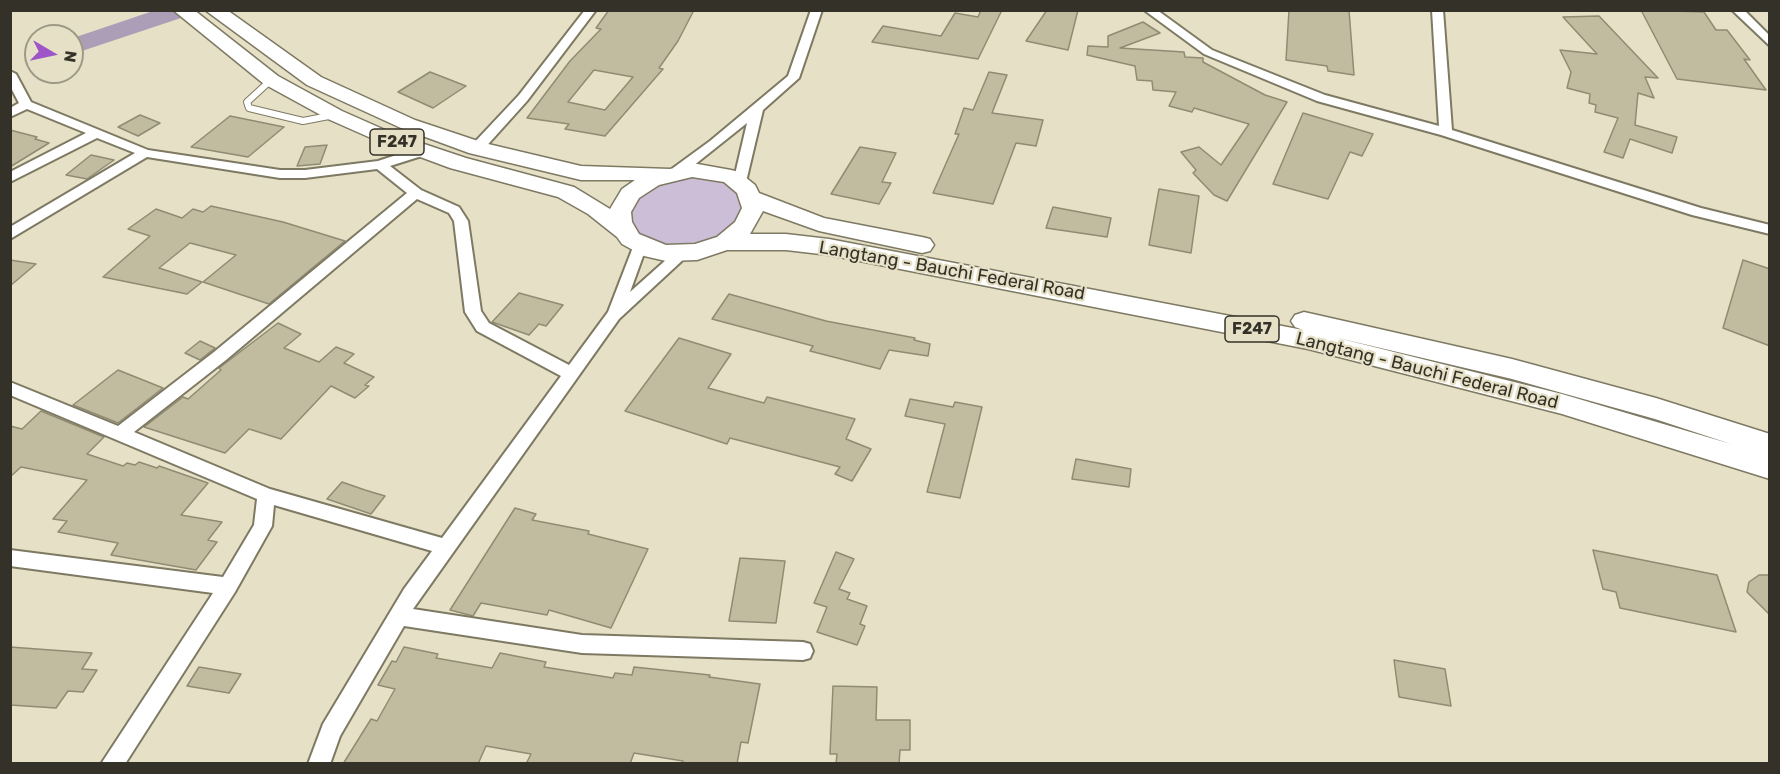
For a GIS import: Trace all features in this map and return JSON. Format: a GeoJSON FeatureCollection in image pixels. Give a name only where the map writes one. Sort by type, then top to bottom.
{"type":"FeatureCollection","features":[{"type":"Feature","properties":{"kind":"main road","name":"F247"},"geometry":{"type":"LineString","coordinates":[[185,13],[270,80],[335,115],[423,151],[566,192],[596,209],[632,238],[666,253],[697,252],[725,242],[745,226],[750,217],[746,191],[731,177],[706,170],[671,173],[581,173],[477,148],[408,124],[314,81],[214,10]]}},
{"type":"Feature","properties":{"kind":"main road","name":"F247"},"geometry":{"type":"LineString","coordinates":[[632,238],[620,222],[624,203],[640,186],[671,173]]}},
{"type":"Feature","properties":{"kind":"main road","name":"Langtang - Bauchi Federal Road"},"geometry":{"type":"LineString","coordinates":[[746,191],[819,224],[1308,322],[1512,369],[1656,409],[1770,445]]}},
{"type":"Feature","properties":{"kind":"main road","name":"Langtang - Bauchi Federal Road"},"geometry":{"type":"LineString","coordinates":[[725,242],[786,242],[829,247],[1308,340],[1562,404],[1770,467]]}},
{"type":"Feature","properties":{"kind":"street"},"geometry":{"type":"LineString","coordinates":[[477,148],[523,98],[591,10]]}},
{"type":"Feature","properties":{"kind":"street"},"geometry":{"type":"LineString","coordinates":[[671,173],[757,109],[793,78],[817,10]]}},
{"type":"Feature","properties":{"kind":"street"},"geometry":{"type":"LineString","coordinates":[[1149,10],[1208,52],[1240,67],[1321,98],[1446,132],[1697,212],[1770,230]]}},
{"type":"Feature","properties":{"kind":"street"},"geometry":{"type":"LineString","coordinates":[[1437,10],[1446,132]]}},
{"type":"Feature","properties":{"kind":"street"},"geometry":{"type":"LineString","coordinates":[[1737,10],[1770,43]]}},
{"type":"Feature","properties":{"kind":"street"},"geometry":{"type":"LineString","coordinates":[[10,74],[26,104],[145,153],[280,174],[305,174],[380,165],[423,151]]}},
{"type":"Feature","properties":{"kind":"street"},"geometry":{"type":"LineString","coordinates":[[10,112],[26,104]]}},
{"type":"Feature","properties":{"kind":"street"},"geometry":{"type":"LineString","coordinates":[[746,191],[757,109]]}},
{"type":"Feature","properties":{"kind":"street"},"geometry":{"type":"LineString","coordinates":[[10,178],[96,133]]}},
{"type":"Feature","properties":{"kind":"street"},"geometry":{"type":"LineString","coordinates":[[10,234],[145,153]]}},
{"type":"Feature","properties":{"kind":"street"},"geometry":{"type":"LineString","coordinates":[[380,165],[417,193],[454,210],[461,222],[473,312],[483,327],[570,374]]}},
{"type":"Feature","properties":{"kind":"street"},"geometry":{"type":"LineString","coordinates":[[121,433],[220,356],[417,193]]}},
{"type":"Feature","properties":{"kind":"street"},"geometry":{"type":"LineString","coordinates":[[614,315],[632,238]]}},
{"type":"Feature","properties":{"kind":"street"},"geometry":{"type":"LineString","coordinates":[[319,764],[331,731],[399,616],[446,547],[614,315],[681,254]]}},
{"type":"Feature","properties":{"kind":"street"},"geometry":{"type":"LineString","coordinates":[[10,388],[266,495],[446,547]]}},
{"type":"Feature","properties":{"kind":"street"},"geometry":{"type":"LineString","coordinates":[[112,764],[228,586],[263,526],[266,495]]}},
{"type":"Feature","properties":{"kind":"street"},"geometry":{"type":"LineString","coordinates":[[10,558],[228,586]]}},
{"type":"Feature","properties":{"kind":"street"},"geometry":{"type":"LineString","coordinates":[[399,616],[582,644],[803,651]]}},
{"type":"Feature","properties":{"kind":"lane"},"geometry":{"type":"LineString","coordinates":[[270,80],[247,102],[249,108],[303,121],[335,115]]}},
{"type":"Feature","properties":{"kind":"shaded area"},"geometry":{"type":"Polygon","coordinates":[[[700,174],[731,184],[745,204],[734,228],[702,245],[663,247],[635,232],[629,221],[629,209],[648,187],[700,174]]]}},
{"type":"Feature","properties":{"kind":"building"},"geometry":{"type":"Polygon","coordinates":[[[609,10],[694,10],[678,41],[659,68],[663,69],[605,136],[565,129],[569,124],[527,118],[570,61],[601,29],[596,28],[609,10]],[[594,70],[568,102],[605,110],[633,77],[594,70]]]}},
{"type":"Feature","properties":{"kind":"building"},"geometry":{"type":"Polygon","coordinates":[[[981,10],[1002,10],[978,59],[872,42],[883,26],[941,36],[955,13],[978,17],[981,10]]]}},
{"type":"Feature","properties":{"kind":"building"},"geometry":{"type":"Polygon","coordinates":[[[1047,10],[1078,10],[1068,50],[1026,41],[1047,10]]]}},
{"type":"Feature","properties":{"kind":"building"},"geometry":{"type":"Polygon","coordinates":[[[1289,10],[1349,10],[1354,75],[1328,71],[1327,66],[1286,60],[1289,10]]]}},
{"type":"Feature","properties":{"kind":"building"},"geometry":{"type":"Polygon","coordinates":[[[1641,10],[1704,12],[1716,30],[1727,30],[1750,60],[1744,59],[1766,90],[1677,79],[1641,10]]]}},
{"type":"Feature","properties":{"kind":"building"},"geometry":{"type":"Polygon","coordinates":[[[1599,16],[1658,78],[1645,77],[1654,98],[1638,93],[1635,125],[1677,137],[1672,153],[1630,139],[1623,158],[1604,152],[1618,118],[1595,112],[1596,105],[1589,103],[1590,94],[1567,88],[1571,72],[1560,50],[1597,54],[1563,17],[1599,16]]]}},
{"type":"Feature","properties":{"kind":"building"},"geometry":{"type":"Polygon","coordinates":[[[1143,22],[1160,33],[1120,48],[1184,52],[1185,57],[1203,58],[1203,62],[1265,95],[1287,102],[1227,201],[1214,195],[1193,173],[1196,170],[1181,152],[1199,147],[1221,165],[1249,124],[1194,108],[1192,112],[1169,106],[1176,92],[1153,90],[1152,81],[1137,80],[1135,66],[1087,55],[1088,46],[1108,47],[1108,36],[1143,22]]]}},
{"type":"Feature","properties":{"kind":"building"},"geometry":{"type":"Polygon","coordinates":[[[430,72],[466,86],[433,108],[398,92],[430,72]]]}},
{"type":"Feature","properties":{"kind":"building"},"geometry":{"type":"Polygon","coordinates":[[[989,72],[1007,75],[992,113],[1043,120],[1036,146],[1016,143],[993,204],[933,193],[959,134],[955,134],[964,108],[973,110],[989,72]]]}},
{"type":"Feature","properties":{"kind":"building"},"geometry":{"type":"Polygon","coordinates":[[[1303,113],[1373,134],[1362,156],[1350,152],[1328,199],[1273,184],[1303,113]]]}},
{"type":"Feature","properties":{"kind":"building"},"geometry":{"type":"Polygon","coordinates":[[[140,115],[160,123],[138,136],[118,127],[140,115]]]}},
{"type":"Feature","properties":{"kind":"building"},"geometry":{"type":"Polygon","coordinates":[[[230,116],[284,127],[248,157],[191,147],[230,116]]]}},
{"type":"Feature","properties":{"kind":"building"},"geometry":{"type":"Polygon","coordinates":[[[10,130],[37,137],[35,139],[49,143],[10,167],[10,130]]]}},
{"type":"Feature","properties":{"kind":"building"},"geometry":{"type":"Polygon","coordinates":[[[327,145],[320,164],[297,166],[305,147],[327,145]]]}},
{"type":"Feature","properties":{"kind":"building"},"geometry":{"type":"Polygon","coordinates":[[[860,147],[896,153],[882,182],[891,183],[879,204],[831,194],[860,147]]]}},
{"type":"Feature","properties":{"kind":"building"},"geometry":{"type":"Polygon","coordinates":[[[91,155],[114,160],[87,179],[66,175],[91,155]]]}},
{"type":"Feature","properties":{"kind":"building"},"geometry":{"type":"Polygon","coordinates":[[[1159,189],[1199,196],[1191,253],[1149,245],[1159,189]]]}},
{"type":"Feature","properties":{"kind":"building"},"geometry":{"type":"Polygon","coordinates":[[[211,206],[283,222],[345,241],[269,304],[203,282],[236,255],[190,243],[159,268],[202,282],[187,294],[103,277],[150,236],[128,229],[156,209],[182,218],[193,209],[203,212],[211,206]]]}},
{"type":"Feature","properties":{"kind":"building"},"geometry":{"type":"Polygon","coordinates":[[[1053,207],[1111,218],[1107,237],[1046,228],[1053,207]]]}},
{"type":"Feature","properties":{"kind":"building"},"geometry":{"type":"Polygon","coordinates":[[[10,260],[36,264],[10,286],[10,260]]]}},
{"type":"Feature","properties":{"kind":"building"},"geometry":{"type":"Polygon","coordinates":[[[1743,260],[1770,269],[1770,346],[1723,328],[1743,260]]]}},
{"type":"Feature","properties":{"kind":"building"},"geometry":{"type":"Polygon","coordinates":[[[519,293],[563,305],[546,326],[539,324],[529,335],[492,322],[519,293]]]}},
{"type":"Feature","properties":{"kind":"building"},"geometry":{"type":"Polygon","coordinates":[[[729,294],[826,321],[915,338],[914,340],[930,344],[928,356],[889,350],[880,369],[810,351],[813,346],[712,319],[729,294]]]}},
{"type":"Feature","properties":{"kind":"building"},"geometry":{"type":"Polygon","coordinates":[[[278,323],[301,334],[284,348],[319,362],[336,347],[354,354],[344,363],[374,377],[365,385],[369,386],[355,398],[331,386],[281,439],[249,429],[225,453],[144,427],[183,397],[188,399],[221,370],[219,368],[278,323]]]}},
{"type":"Feature","properties":{"kind":"building"},"geometry":{"type":"Polygon","coordinates":[[[679,338],[731,354],[708,388],[764,403],[767,397],[855,419],[846,439],[871,449],[852,481],[835,474],[840,467],[730,438],[727,444],[625,411],[679,338]]]}},
{"type":"Feature","properties":{"kind":"building"},"geometry":{"type":"Polygon","coordinates":[[[200,341],[215,348],[200,360],[185,353],[200,341]]]}},
{"type":"Feature","properties":{"kind":"building"},"geometry":{"type":"Polygon","coordinates":[[[118,370],[163,388],[118,423],[73,405],[118,370]]]}},
{"type":"Feature","properties":{"kind":"building"},"geometry":{"type":"Polygon","coordinates":[[[910,399],[953,407],[955,402],[982,407],[960,498],[927,492],[945,424],[905,416],[910,399]]]}},
{"type":"Feature","properties":{"kind":"building"},"geometry":{"type":"Polygon","coordinates":[[[41,411],[104,437],[87,454],[123,466],[127,463],[135,465],[139,462],[157,468],[159,466],[208,483],[181,515],[222,522],[208,540],[217,542],[196,570],[111,555],[118,543],[58,532],[67,521],[53,519],[87,480],[21,467],[10,477],[10,426],[22,429],[41,411]]]}},
{"type":"Feature","properties":{"kind":"building"},"geometry":{"type":"Polygon","coordinates":[[[1076,459],[1131,469],[1129,487],[1072,479],[1076,459]]]}},
{"type":"Feature","properties":{"kind":"building"},"geometry":{"type":"Polygon","coordinates":[[[342,482],[385,496],[371,514],[327,499],[342,482]]]}},
{"type":"Feature","properties":{"kind":"building"},"geometry":{"type":"Polygon","coordinates":[[[515,508],[536,514],[532,520],[589,531],[588,534],[648,549],[611,628],[549,610],[547,615],[481,603],[473,616],[450,610],[515,508]]]}},
{"type":"Feature","properties":{"kind":"building"},"geometry":{"type":"Polygon","coordinates":[[[1593,550],[1717,575],[1736,632],[1620,608],[1616,592],[1603,589],[1593,550]]]}},
{"type":"Feature","properties":{"kind":"building"},"geometry":{"type":"Polygon","coordinates":[[[836,552],[854,559],[839,589],[850,593],[847,599],[867,606],[860,624],[865,626],[857,645],[817,632],[827,607],[814,603],[836,552]]]}},
{"type":"Feature","properties":{"kind":"building"},"geometry":{"type":"Polygon","coordinates":[[[740,558],[785,561],[776,623],[729,621],[740,558]]]}},
{"type":"Feature","properties":{"kind":"building"},"geometry":{"type":"Polygon","coordinates":[[[1759,575],[1770,575],[1770,615],[1747,592],[1749,582],[1759,575]]]}},
{"type":"Feature","properties":{"kind":"building"},"geometry":{"type":"Polygon","coordinates":[[[10,647],[92,653],[82,669],[97,670],[83,692],[68,691],[56,708],[10,705],[10,647]]]}},
{"type":"Feature","properties":{"kind":"building"},"geometry":{"type":"Polygon","coordinates":[[[404,647],[438,654],[436,658],[492,668],[500,653],[546,662],[544,667],[613,678],[615,673],[632,675],[634,667],[710,675],[709,677],[760,684],[748,743],[741,742],[737,764],[682,764],[683,761],[634,753],[630,764],[526,764],[531,754],[486,746],[478,764],[343,764],[371,719],[377,721],[395,689],[378,685],[392,661],[396,662],[404,647]]]}},
{"type":"Feature","properties":{"kind":"building"},"geometry":{"type":"Polygon","coordinates":[[[1394,660],[1445,669],[1451,706],[1399,697],[1394,660]]]}},
{"type":"Feature","properties":{"kind":"building"},"geometry":{"type":"Polygon","coordinates":[[[199,667],[241,674],[229,693],[187,686],[199,667]]]}},
{"type":"Feature","properties":{"kind":"building"},"geometry":{"type":"Polygon","coordinates":[[[833,686],[877,687],[876,720],[910,720],[910,750],[900,750],[899,764],[836,764],[837,754],[830,754],[833,686]]]}},
{"type":"Feature","properties":{"kind":"waterway"},"geometry":{"type":"LineString","coordinates":[[84,42],[182,10]]}}]}
